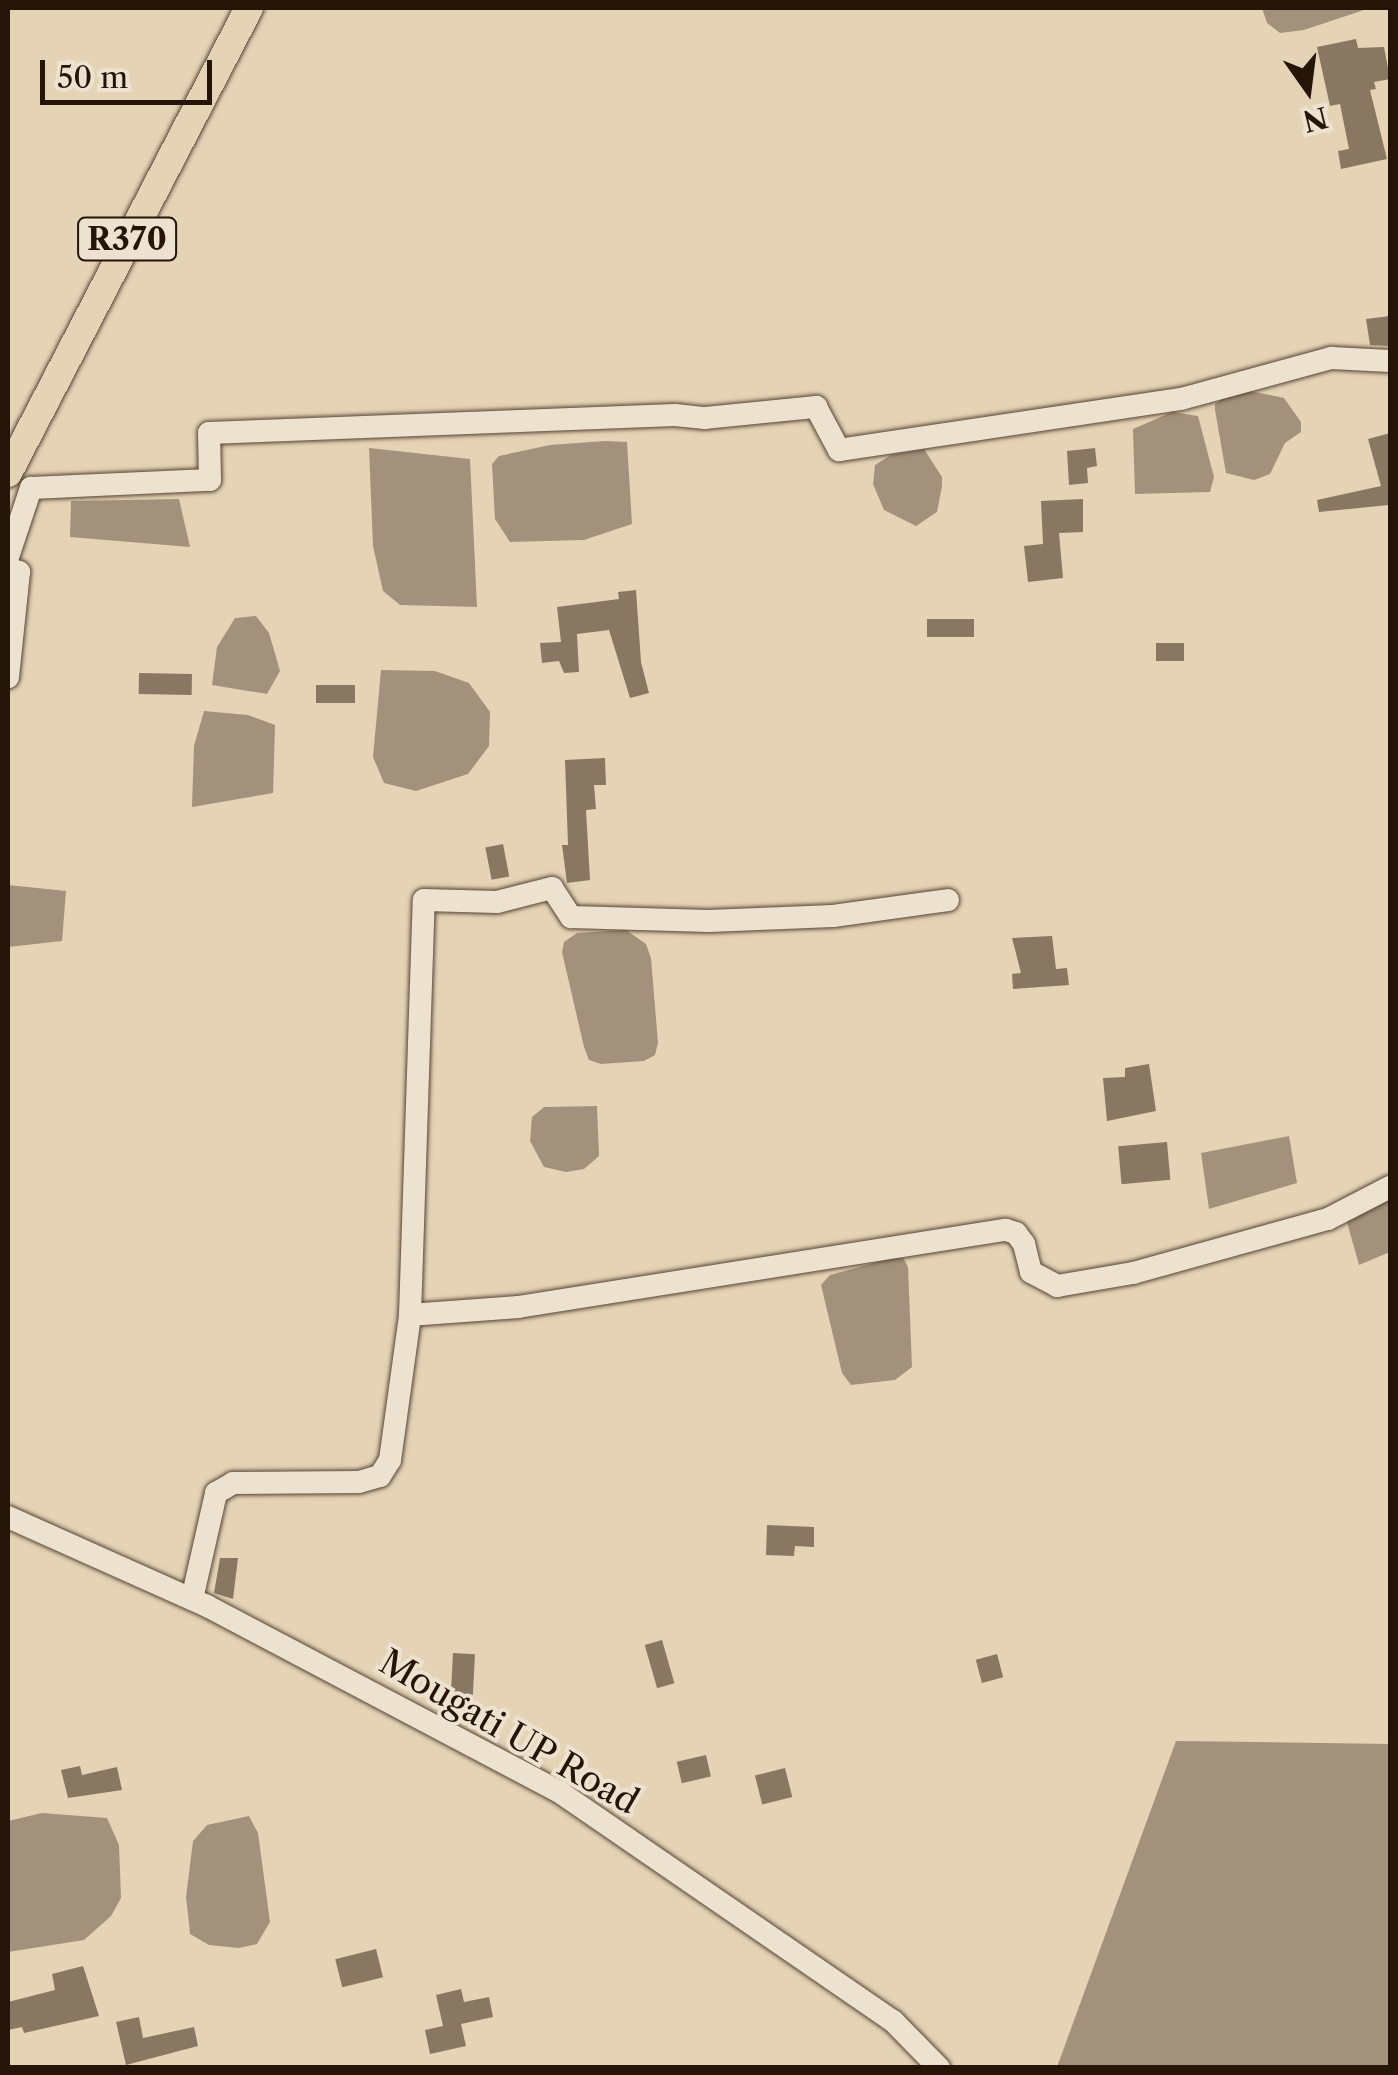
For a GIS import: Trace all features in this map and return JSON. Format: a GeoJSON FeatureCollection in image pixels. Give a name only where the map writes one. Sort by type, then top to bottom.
{"type":"FeatureCollection","features":[{"type":"Feature","properties":{"kind":"main road","name":"R370"},"geometry":{"type":"LineString","coordinates":[[8,473],[249,8]]}},
{"type":"Feature","properties":{"kind":"street"},"geometry":{"type":"LineString","coordinates":[[8,558],[30,488],[210,480],[210,433],[675,415],[705,418],[816,407],[838,450],[1181,399],[1330,358],[1390,361]]}},
{"type":"Feature","properties":{"kind":"street"},"geometry":{"type":"LineString","coordinates":[[8,568],[20,572],[8,677]]}},
{"type":"Feature","properties":{"kind":"street"},"geometry":{"type":"LineString","coordinates":[[192,1599],[216,1493],[233,1483],[359,1482],[380,1476],[390,1460],[410,1316],[424,900],[497,902],[552,888],[570,917],[710,921],[834,916],[948,900]]}},
{"type":"Feature","properties":{"kind":"street"},"geometry":{"type":"LineString","coordinates":[[410,1316],[518,1308],[1006,1230],[1016,1233],[1024,1244],[1031,1272],[1042,1282],[1057,1286],[1132,1272],[1328,1219],[1390,1187]]}},
{"type":"Feature","properties":{"kind":"street","name":"Mougati UP Road"},"geometry":{"type":"LineString","coordinates":[[8,1517],[192,1599],[561,1793],[893,2022],[940,2068]]}},
{"type":"Feature","properties":{"kind":"shaded area"},"geometry":{"type":"Polygon","coordinates":[[[1262,8],[1370,8],[1304,30],[1280,33],[1267,23],[1262,8]]]}},
{"type":"Feature","properties":{"kind":"shaded area"},"geometry":{"type":"Polygon","coordinates":[[[1250,391],[1284,398],[1301,422],[1301,432],[1285,443],[1270,474],[1254,480],[1226,473],[1215,410],[1215,404],[1224,398],[1250,391]]]}},
{"type":"Feature","properties":{"kind":"shaded area"},"geometry":{"type":"Polygon","coordinates":[[[1172,412],[1198,416],[1214,477],[1210,492],[1135,494],[1133,429],[1172,412]]]}},
{"type":"Feature","properties":{"kind":"shaded area"},"geometry":{"type":"Polygon","coordinates":[[[627,442],[632,524],[584,540],[510,542],[495,519],[492,464],[499,456],[550,445],[627,442]]]}},
{"type":"Feature","properties":{"kind":"shaded area"},"geometry":{"type":"Polygon","coordinates":[[[369,448],[470,459],[477,607],[400,605],[383,591],[373,546],[369,448]]]}},
{"type":"Feature","properties":{"kind":"shaded area"},"geometry":{"type":"Polygon","coordinates":[[[924,449],[942,477],[942,486],[937,512],[916,526],[884,510],[873,484],[875,465],[891,455],[924,449]]]}},
{"type":"Feature","properties":{"kind":"shaded area"},"geometry":{"type":"Polygon","coordinates":[[[179,499],[190,547],[70,537],[71,501],[179,499]]]}},
{"type":"Feature","properties":{"kind":"shaded area"},"geometry":{"type":"Polygon","coordinates":[[[256,616],[269,633],[280,671],[267,694],[212,685],[217,647],[235,618],[256,616]]]}},
{"type":"Feature","properties":{"kind":"shaded area"},"geometry":{"type":"Polygon","coordinates":[[[381,670],[435,671],[469,683],[490,712],[489,746],[468,774],[416,791],[384,783],[373,757],[381,670]]]}},
{"type":"Feature","properties":{"kind":"shaded area"},"geometry":{"type":"Polygon","coordinates":[[[204,711],[248,715],[275,725],[273,793],[192,807],[194,746],[204,711]]]}},
{"type":"Feature","properties":{"kind":"shaded area"},"geometry":{"type":"Polygon","coordinates":[[[8,885],[66,891],[62,941],[8,947],[8,885]]]}},
{"type":"Feature","properties":{"kind":"shaded area"},"geometry":{"type":"Polygon","coordinates":[[[626,930],[646,944],[651,958],[658,1043],[655,1055],[644,1061],[601,1064],[589,1060],[584,1047],[562,952],[564,942],[577,933],[626,930]]]}},
{"type":"Feature","properties":{"kind":"shaded area"},"geometry":{"type":"Polygon","coordinates":[[[597,1106],[599,1156],[584,1169],[566,1172],[544,1167],[530,1141],[532,1117],[544,1107],[597,1106]]]}},
{"type":"Feature","properties":{"kind":"shaded area"},"geometry":{"type":"Polygon","coordinates":[[[1289,1136],[1297,1183],[1209,1209],[1201,1153],[1289,1136]]]}},
{"type":"Feature","properties":{"kind":"shaded area"},"geometry":{"type":"Polygon","coordinates":[[[1390,1194],[1390,1252],[1359,1265],[1345,1215],[1390,1194]]]}},
{"type":"Feature","properties":{"kind":"shaded area"},"geometry":{"type":"Polygon","coordinates":[[[896,1257],[904,1259],[908,1267],[912,1367],[895,1380],[851,1385],[842,1373],[821,1285],[830,1275],[896,1257]]]}},
{"type":"Feature","properties":{"kind":"shaded area"},"geometry":{"type":"Polygon","coordinates":[[[1176,1741],[1390,1744],[1390,2067],[1057,2067],[1176,1741]]]}},
{"type":"Feature","properties":{"kind":"shaded area"},"geometry":{"type":"Polygon","coordinates":[[[42,1813],[107,1818],[119,1845],[121,1898],[111,1916],[84,1940],[8,1952],[8,1821],[42,1813]]]}},
{"type":"Feature","properties":{"kind":"shaded area"},"geometry":{"type":"Polygon","coordinates":[[[249,1816],[258,1833],[270,1922],[257,1944],[239,1948],[209,1945],[190,1934],[186,1897],[193,1841],[207,1825],[249,1816]]]}},
{"type":"Feature","properties":{"kind":"building"},"geometry":{"type":"Polygon","coordinates":[[[1356,39],[1358,48],[1384,47],[1390,79],[1374,82],[1376,89],[1370,90],[1387,159],[1341,169],[1338,151],[1349,149],[1340,104],[1330,106],[1317,47],[1356,39]]]}},
{"type":"Feature","properties":{"kind":"building"},"geometry":{"type":"Polygon","coordinates":[[[1390,316],[1390,346],[1370,345],[1366,319],[1390,316]]]}},
{"type":"Feature","properties":{"kind":"building"},"geometry":{"type":"Polygon","coordinates":[[[1390,433],[1389,505],[1319,512],[1317,500],[1381,486],[1368,439],[1390,433]]]}},
{"type":"Feature","properties":{"kind":"building"},"geometry":{"type":"Polygon","coordinates":[[[1095,448],[1097,466],[1087,468],[1088,483],[1069,485],[1067,451],[1095,448]]]}},
{"type":"Feature","properties":{"kind":"building"},"geometry":{"type":"Polygon","coordinates":[[[1083,499],[1083,532],[1059,533],[1063,578],[1028,582],[1024,546],[1043,544],[1041,501],[1083,499]]]}},
{"type":"Feature","properties":{"kind":"building"},"geometry":{"type":"Polygon","coordinates":[[[636,590],[641,662],[649,693],[630,698],[609,630],[577,634],[579,672],[564,673],[559,661],[542,663],[540,643],[561,642],[557,607],[619,599],[618,592],[636,590]]]}},
{"type":"Feature","properties":{"kind":"building"},"geometry":{"type":"Polygon","coordinates":[[[927,619],[974,619],[974,637],[927,637],[927,619]]]}},
{"type":"Feature","properties":{"kind":"building"},"geometry":{"type":"Polygon","coordinates":[[[1156,643],[1184,643],[1184,661],[1156,661],[1156,643]]]}},
{"type":"Feature","properties":{"kind":"building"},"geometry":{"type":"Polygon","coordinates":[[[139,673],[192,674],[192,695],[139,694],[139,673]]]}},
{"type":"Feature","properties":{"kind":"building"},"geometry":{"type":"Polygon","coordinates":[[[316,685],[355,685],[355,703],[316,703],[316,685]]]}},
{"type":"Feature","properties":{"kind":"building"},"geometry":{"type":"Polygon","coordinates":[[[605,758],[606,785],[594,785],[596,809],[586,810],[590,880],[567,883],[562,845],[568,845],[565,760],[605,758]]]}},
{"type":"Feature","properties":{"kind":"building"},"geometry":{"type":"Polygon","coordinates":[[[503,844],[509,876],[492,880],[485,847],[503,844]]]}},
{"type":"Feature","properties":{"kind":"building"},"geometry":{"type":"Polygon","coordinates":[[[1052,936],[1056,969],[1067,968],[1069,985],[1013,989],[1012,974],[1021,973],[1012,938],[1052,936]]]}},
{"type":"Feature","properties":{"kind":"building"},"geometry":{"type":"Polygon","coordinates":[[[1149,1064],[1156,1111],[1107,1121],[1103,1078],[1125,1077],[1125,1068],[1149,1064]]]}},
{"type":"Feature","properties":{"kind":"building"},"geometry":{"type":"Polygon","coordinates":[[[1167,1142],[1170,1180],[1121,1184],[1118,1146],[1167,1142]]]}},
{"type":"Feature","properties":{"kind":"building"},"geometry":{"type":"Polygon","coordinates":[[[767,1525],[814,1527],[814,1547],[795,1546],[794,1556],[766,1555],[767,1525]]]}},
{"type":"Feature","properties":{"kind":"building"},"geometry":{"type":"Polygon","coordinates":[[[220,1558],[238,1558],[233,1599],[214,1593],[220,1558]]]}},
{"type":"Feature","properties":{"kind":"building"},"geometry":{"type":"Polygon","coordinates":[[[662,1640],[674,1683],[657,1688],[645,1645],[662,1640]]]}},
{"type":"Feature","properties":{"kind":"building"},"geometry":{"type":"Polygon","coordinates":[[[453,1653],[475,1654],[473,1695],[451,1694],[453,1653]]]}},
{"type":"Feature","properties":{"kind":"building"},"geometry":{"type":"Polygon","coordinates":[[[997,1654],[1003,1677],[982,1683],[976,1660],[997,1654]]]}},
{"type":"Feature","properties":{"kind":"building"},"geometry":{"type":"Polygon","coordinates":[[[706,1755],[711,1776],[682,1783],[677,1762],[706,1755]]]}},
{"type":"Feature","properties":{"kind":"building"},"geometry":{"type":"Polygon","coordinates":[[[80,1766],[82,1775],[117,1767],[122,1790],[68,1798],[61,1770],[80,1766]]]}},
{"type":"Feature","properties":{"kind":"building"},"geometry":{"type":"Polygon","coordinates":[[[785,1768],[792,1797],[762,1805],[755,1775],[785,1768]]]}},
{"type":"Feature","properties":{"kind":"building"},"geometry":{"type":"Polygon","coordinates":[[[376,1949],[383,1977],[342,1987],[335,1959],[376,1949]]]}},
{"type":"Feature","properties":{"kind":"building"},"geometry":{"type":"Polygon","coordinates":[[[83,1966],[99,2016],[24,2033],[22,2027],[8,2030],[8,2002],[55,1990],[52,1974],[83,1966]]]}},
{"type":"Feature","properties":{"kind":"building"},"geometry":{"type":"Polygon","coordinates":[[[461,1989],[464,2002],[489,1997],[493,2017],[461,2024],[466,2046],[430,2054],[425,2030],[443,2026],[436,1995],[461,1989]]]}},
{"type":"Feature","properties":{"kind":"building"},"geometry":{"type":"Polygon","coordinates":[[[139,2017],[143,2038],[194,2027],[198,2046],[126,2065],[116,2022],[139,2017]]]}}]}
